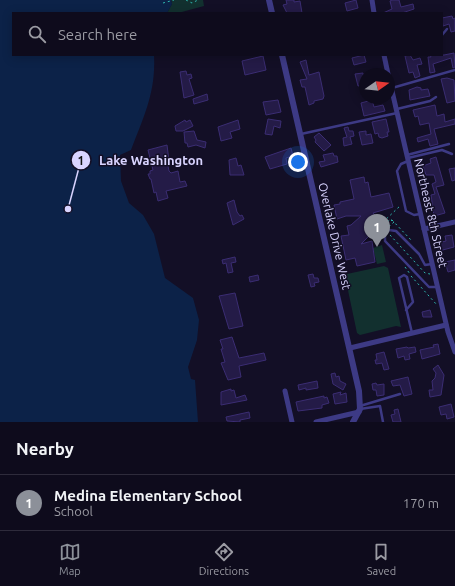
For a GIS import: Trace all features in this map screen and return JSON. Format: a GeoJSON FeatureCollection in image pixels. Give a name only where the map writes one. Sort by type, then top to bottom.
{"type":"FeatureCollection","features":[{"type":"Feature","properties":{"kind":"street"},"geometry":{"type":"LineString","coordinates":[[269,0],[272,12]]}},
{"type":"Feature","properties":{"kind":"street"},"geometry":{"type":"LineString","coordinates":[[372,0],[374,12]]}},
{"type":"Feature","properties":{"kind":"street","name":"Overlake Drive West"},"geometry":{"type":"LineString","coordinates":[[282,56],[350,348],[359,391],[360,409]]}},
{"type":"Feature","properties":{"kind":"street"},"geometry":{"type":"LineString","coordinates":[[384,56],[387,68]]}},
{"type":"Feature","properties":{"kind":"street","name":"Northeast 8th Street"},"geometry":{"type":"LineString","coordinates":[[394,104],[446,325],[455,352]]}},
{"type":"Feature","properties":{"kind":"street"},"geometry":{"type":"LineString","coordinates":[[424,229],[455,222]]}},
{"type":"Feature","properties":{"kind":"street"},"geometry":{"type":"LineString","coordinates":[[350,348],[446,325]]}},
{"type":"Feature","properties":{"kind":"street"},"geometry":{"type":"LineString","coordinates":[[285,391],[292,422]]}},
{"type":"Feature","properties":{"kind":"street"},"geometry":{"type":"LineString","coordinates":[[316,422],[360,409]]}},
{"type":"Feature","properties":{"kind":"street"},"geometry":{"type":"LineString","coordinates":[[353,422],[360,409]]}},
{"type":"Feature","properties":{"kind":"lane"},"geometry":{"type":"LineString","coordinates":[[443,34],[447,29]]}},
{"type":"Feature","properties":{"kind":"lane"},"geometry":{"type":"LineString","coordinates":[[395,87],[455,70]]}},
{"type":"Feature","properties":{"kind":"lane"},"geometry":{"type":"LineString","coordinates":[[300,134],[396,111],[436,98]]}},
{"type":"Feature","properties":{"kind":"lane"},"geometry":{"type":"LineString","coordinates":[[421,214],[414,215],[406,211],[396,170],[408,158],[449,144]]}},
{"type":"Feature","properties":{"kind":"lane"},"geometry":{"type":"LineString","coordinates":[[408,158],[442,150],[452,154]]}},
{"type":"Feature","properties":{"kind":"lane"},"geometry":{"type":"LineString","coordinates":[[432,264],[424,265],[418,254],[396,230],[391,230],[385,234],[385,241],[420,278],[429,287],[438,288]]}},
{"type":"Feature","properties":{"kind":"lane"},"geometry":{"type":"LineString","coordinates":[[406,310],[413,302],[407,277],[404,275],[399,278],[406,310],[412,333]]}},
{"type":"Feature","properties":{"kind":"lane"},"geometry":{"type":"LineString","coordinates":[[360,409],[400,394]]}},
{"type":"Feature","properties":{"kind":"lane"},"geometry":{"type":"LineString","coordinates":[[360,409],[380,406],[383,422]]}},
{"type":"Feature","properties":{"kind":"path"},"geometry":{"type":"LineString","coordinates":[[163,3],[174,0]]}},
{"type":"Feature","properties":{"kind":"path"},"geometry":{"type":"LineString","coordinates":[[186,0],[194,3],[198,0]]}},
{"type":"Feature","properties":{"kind":"path"},"geometry":{"type":"LineString","coordinates":[[393,221],[384,229],[380,224],[401,205]]}},
{"type":"Feature","properties":{"kind":"path"},"geometry":{"type":"LineString","coordinates":[[389,217],[393,221]]}},
{"type":"Feature","properties":{"kind":"path"},"geometry":{"type":"LineString","coordinates":[[385,220],[387,222],[393,221]]}},
{"type":"Feature","properties":{"kind":"path"},"geometry":{"type":"LineString","coordinates":[[390,234],[425,273],[430,274]]}},
{"type":"Feature","properties":{"kind":"path"},"geometry":{"type":"LineString","coordinates":[[394,239],[399,238]]}},
{"type":"Feature","properties":{"kind":"path"},"geometry":{"type":"LineString","coordinates":[[410,276],[437,306]]}},
{"type":"Feature","properties":{"kind":"green space"},"geometry":{"type":"Polygon","coordinates":[[[171,0],[203,0],[204,6],[182,12],[168,12],[172,4],[171,0]]]}},
{"type":"Feature","properties":{"kind":"green space"},"geometry":{"type":"Polygon","coordinates":[[[382,245],[386,262],[377,264],[373,248],[382,245]]]}},
{"type":"Feature","properties":{"kind":"green space"},"geometry":{"type":"Polygon","coordinates":[[[384,266],[388,268],[401,327],[396,326],[360,335],[357,333],[345,276],[347,274],[384,266]]]}},
{"type":"Feature","properties":{"kind":"water"},"geometry":{"type":"Polygon","coordinates":[[[0,0],[171,0],[172,4],[168,12],[12,12],[12,56],[154,56],[153,81],[145,115],[131,150],[120,155],[121,181],[129,203],[143,215],[154,234],[165,278],[193,298],[199,320],[197,340],[188,367],[191,379],[195,380],[198,422],[0,422],[0,0]]]}},
{"type":"Feature","properties":{"kind":"building"},"geometry":{"type":"Polygon","coordinates":[[[286,0],[294,0],[294,2],[300,1],[302,12],[286,12],[283,5],[287,4],[286,0]]]}},
{"type":"Feature","properties":{"kind":"building"},"geometry":{"type":"Polygon","coordinates":[[[356,0],[358,8],[347,11],[345,3],[356,0]]]}},
{"type":"Feature","properties":{"kind":"building"},"geometry":{"type":"Polygon","coordinates":[[[399,0],[401,7],[413,4],[414,9],[405,12],[385,12],[392,9],[390,1],[399,0]]]}},
{"type":"Feature","properties":{"kind":"building"},"geometry":{"type":"Polygon","coordinates":[[[452,16],[453,19],[455,18],[455,31],[451,32],[449,24],[443,26],[443,18],[452,16]]]}},
{"type":"Feature","properties":{"kind":"building"},"geometry":{"type":"Polygon","coordinates":[[[454,53],[455,67],[453,68],[451,58],[433,64],[435,72],[430,73],[428,57],[454,53]]]}},
{"type":"Feature","properties":{"kind":"building"},"geometry":{"type":"Polygon","coordinates":[[[263,56],[266,70],[245,75],[242,61],[263,56]]]}},
{"type":"Feature","properties":{"kind":"building"},"geometry":{"type":"Polygon","coordinates":[[[364,56],[366,62],[354,65],[352,58],[364,56]]]}},
{"type":"Feature","properties":{"kind":"building"},"geometry":{"type":"Polygon","coordinates":[[[405,56],[411,56],[413,60],[420,58],[422,64],[417,65],[420,76],[415,78],[413,72],[409,73],[405,56]]]}},
{"type":"Feature","properties":{"kind":"building"},"geometry":{"type":"Polygon","coordinates":[[[306,60],[309,75],[319,72],[324,96],[323,99],[314,101],[314,103],[309,105],[305,87],[302,87],[300,80],[307,79],[300,62],[306,60]]]}},
{"type":"Feature","properties":{"kind":"building"},"geometry":{"type":"Polygon","coordinates":[[[186,71],[187,75],[191,74],[192,78],[189,79],[194,95],[184,98],[180,72],[186,71]]]}},
{"type":"Feature","properties":{"kind":"building"},"geometry":{"type":"Polygon","coordinates":[[[355,74],[359,74],[359,86],[358,86],[355,74]]]}},
{"type":"Feature","properties":{"kind":"building"},"geometry":{"type":"Polygon","coordinates":[[[447,78],[454,80],[455,101],[447,103],[441,79],[447,78]]]}},
{"type":"Feature","properties":{"kind":"building"},"geometry":{"type":"Polygon","coordinates":[[[417,87],[421,88],[421,90],[428,89],[430,96],[410,100],[409,90],[417,87]]]}},
{"type":"Feature","properties":{"kind":"building"},"geometry":{"type":"Polygon","coordinates":[[[207,94],[208,100],[194,104],[193,99],[207,94]]]}},
{"type":"Feature","properties":{"kind":"building"},"geometry":{"type":"Polygon","coordinates":[[[278,100],[281,112],[266,115],[263,102],[278,100]]]}},
{"type":"Feature","properties":{"kind":"building"},"geometry":{"type":"Polygon","coordinates":[[[361,104],[373,104],[374,107],[383,105],[385,111],[364,116],[361,104]]]}},
{"type":"Feature","properties":{"kind":"building"},"geometry":{"type":"Polygon","coordinates":[[[435,105],[437,116],[444,114],[445,122],[455,119],[455,124],[434,129],[438,144],[430,146],[428,139],[418,142],[417,138],[431,134],[429,123],[420,125],[418,116],[415,117],[413,110],[435,105]]]}},
{"type":"Feature","properties":{"kind":"building"},"geometry":{"type":"Polygon","coordinates":[[[268,119],[281,121],[280,128],[274,126],[272,135],[265,134],[268,119]]]}},
{"type":"Feature","properties":{"kind":"building"},"geometry":{"type":"Polygon","coordinates":[[[386,119],[389,132],[387,132],[388,136],[382,138],[379,137],[378,133],[375,134],[372,122],[386,119]]]}},
{"type":"Feature","properties":{"kind":"building"},"geometry":{"type":"Polygon","coordinates":[[[185,120],[186,122],[190,120],[193,126],[183,131],[176,131],[175,126],[185,120]]]}},
{"type":"Feature","properties":{"kind":"building"},"geometry":{"type":"Polygon","coordinates":[[[238,120],[240,129],[230,132],[232,138],[221,141],[218,127],[238,120]]]}},
{"type":"Feature","properties":{"kind":"building"},"geometry":{"type":"Polygon","coordinates":[[[348,127],[349,131],[353,131],[354,136],[350,137],[352,144],[344,146],[343,138],[347,137],[344,128],[348,127]]]}},
{"type":"Feature","properties":{"kind":"building"},"geometry":{"type":"Polygon","coordinates":[[[194,131],[197,140],[206,142],[205,148],[196,145],[188,147],[187,143],[185,143],[184,132],[194,131]]]}},
{"type":"Feature","properties":{"kind":"building"},"geometry":{"type":"Polygon","coordinates":[[[366,131],[366,135],[371,134],[373,143],[362,145],[359,132],[366,131]]]}},
{"type":"Feature","properties":{"kind":"building"},"geometry":{"type":"Polygon","coordinates":[[[319,133],[331,145],[324,151],[315,142],[316,140],[314,137],[319,133]]]}},
{"type":"Feature","properties":{"kind":"building"},"geometry":{"type":"Polygon","coordinates":[[[167,145],[169,161],[167,161],[169,171],[171,173],[178,171],[180,182],[185,181],[187,186],[166,191],[168,198],[158,201],[156,192],[154,193],[151,179],[148,174],[150,174],[150,171],[153,170],[148,150],[167,145]]]}},
{"type":"Feature","properties":{"kind":"building"},"geometry":{"type":"Polygon","coordinates":[[[291,148],[293,156],[286,158],[287,164],[270,169],[265,157],[291,148]]]}},
{"type":"Feature","properties":{"kind":"building"},"geometry":{"type":"Polygon","coordinates":[[[333,153],[334,156],[337,156],[338,162],[321,167],[319,162],[325,161],[323,155],[333,153]]]}},
{"type":"Feature","properties":{"kind":"building"},"geometry":{"type":"Polygon","coordinates":[[[436,157],[444,185],[436,187],[445,213],[434,216],[431,195],[435,194],[432,184],[436,182],[434,175],[426,175],[423,166],[431,163],[430,159],[436,157]]]}},
{"type":"Feature","properties":{"kind":"building"},"geometry":{"type":"Polygon","coordinates":[[[236,158],[238,166],[241,165],[244,175],[230,175],[229,160],[236,158]]]}},
{"type":"Feature","properties":{"kind":"building"},"geometry":{"type":"Polygon","coordinates":[[[455,168],[455,180],[452,181],[449,169],[455,168]]]}},
{"type":"Feature","properties":{"kind":"building"},"geometry":{"type":"Polygon","coordinates":[[[364,177],[365,183],[368,182],[371,197],[389,193],[393,207],[373,213],[382,223],[361,244],[372,241],[375,262],[357,266],[355,258],[346,260],[341,236],[349,235],[347,226],[351,225],[361,216],[346,216],[337,219],[334,205],[354,199],[350,180],[364,177]]]}},
{"type":"Feature","properties":{"kind":"building"},"geometry":{"type":"Polygon","coordinates":[[[234,200],[237,212],[240,216],[242,215],[244,219],[233,225],[227,203],[234,200]]]}},
{"type":"Feature","properties":{"kind":"building"},"geometry":{"type":"Polygon","coordinates":[[[452,235],[454,247],[439,251],[438,243],[446,241],[445,236],[452,235]]]}},
{"type":"Feature","properties":{"kind":"building"},"geometry":{"type":"Polygon","coordinates":[[[235,257],[236,262],[231,263],[233,272],[228,273],[226,263],[223,264],[222,260],[235,257]]]}},
{"type":"Feature","properties":{"kind":"building"},"geometry":{"type":"Polygon","coordinates":[[[455,260],[455,270],[448,272],[445,262],[455,260]]]}},
{"type":"Feature","properties":{"kind":"building"},"geometry":{"type":"Polygon","coordinates":[[[313,274],[314,278],[318,278],[319,282],[314,283],[315,286],[311,287],[308,275],[313,274]]]}},
{"type":"Feature","properties":{"kind":"building"},"geometry":{"type":"Polygon","coordinates":[[[258,275],[259,280],[250,282],[249,277],[258,275]]]}},
{"type":"Feature","properties":{"kind":"building"},"geometry":{"type":"Polygon","coordinates":[[[235,293],[243,326],[229,329],[219,296],[235,293]]]}},
{"type":"Feature","properties":{"kind":"building"},"geometry":{"type":"Polygon","coordinates":[[[430,310],[432,317],[423,317],[422,312],[430,310]]]}},
{"type":"Feature","properties":{"kind":"building"},"geometry":{"type":"Polygon","coordinates":[[[232,337],[239,358],[264,353],[266,360],[239,366],[241,377],[228,380],[221,363],[225,362],[220,340],[232,337]]]}},
{"type":"Feature","properties":{"kind":"building"},"geometry":{"type":"Polygon","coordinates":[[[438,344],[440,354],[422,359],[420,350],[434,347],[433,345],[438,344]]]}},
{"type":"Feature","properties":{"kind":"building"},"geometry":{"type":"Polygon","coordinates":[[[415,347],[416,352],[409,354],[410,359],[405,360],[404,356],[398,358],[396,349],[415,347]]]}},
{"type":"Feature","properties":{"kind":"building"},"geometry":{"type":"Polygon","coordinates":[[[384,352],[389,369],[384,370],[382,363],[376,364],[375,360],[377,360],[376,354],[384,352]]]}},
{"type":"Feature","properties":{"kind":"building"},"geometry":{"type":"Polygon","coordinates":[[[438,365],[444,375],[441,395],[430,397],[429,390],[433,390],[432,381],[435,378],[436,373],[433,369],[438,365]]]}},
{"type":"Feature","properties":{"kind":"building"},"geometry":{"type":"Polygon","coordinates":[[[335,373],[336,377],[339,376],[340,381],[346,384],[343,390],[333,384],[331,374],[335,373]]]}},
{"type":"Feature","properties":{"kind":"building"},"geometry":{"type":"Polygon","coordinates":[[[408,377],[412,394],[404,396],[400,385],[393,386],[391,381],[408,377]]]}},
{"type":"Feature","properties":{"kind":"building"},"geometry":{"type":"Polygon","coordinates":[[[317,381],[318,388],[306,390],[306,388],[299,390],[298,385],[317,381]]]}},
{"type":"Feature","properties":{"kind":"building"},"geometry":{"type":"Polygon","coordinates":[[[376,383],[377,385],[384,384],[384,395],[377,396],[376,390],[373,390],[372,384],[376,383]]]}},
{"type":"Feature","properties":{"kind":"building"},"geometry":{"type":"Polygon","coordinates":[[[231,389],[231,391],[234,390],[236,398],[245,395],[247,400],[221,405],[221,392],[231,389]]]}},
{"type":"Feature","properties":{"kind":"building"},"geometry":{"type":"Polygon","coordinates":[[[341,392],[340,395],[346,393],[347,402],[335,404],[333,394],[341,392]]]}},
{"type":"Feature","properties":{"kind":"building"},"geometry":{"type":"Polygon","coordinates":[[[324,396],[324,398],[327,397],[329,403],[322,405],[322,408],[298,411],[296,402],[324,396]]]}},
{"type":"Feature","properties":{"kind":"building"},"geometry":{"type":"Polygon","coordinates":[[[451,404],[454,417],[447,419],[446,414],[441,415],[439,407],[451,404]]]}},
{"type":"Feature","properties":{"kind":"building"},"geometry":{"type":"Polygon","coordinates":[[[398,409],[401,422],[393,422],[391,415],[395,414],[394,410],[398,409]]]}},
{"type":"Feature","properties":{"kind":"building"},"geometry":{"type":"Polygon","coordinates":[[[249,412],[250,418],[240,420],[240,422],[227,421],[226,417],[249,412]]]}},
{"type":"Feature","properties":{"kind":"place","name":"Lake Washington"},"geometry":{"type":"Point","coordinates":[68,209]}},
{"type":"Feature","properties":{"kind":"place","name":"Medina Elementary School"},"geometry":{"type":"Point","coordinates":[377,247]}}]}
